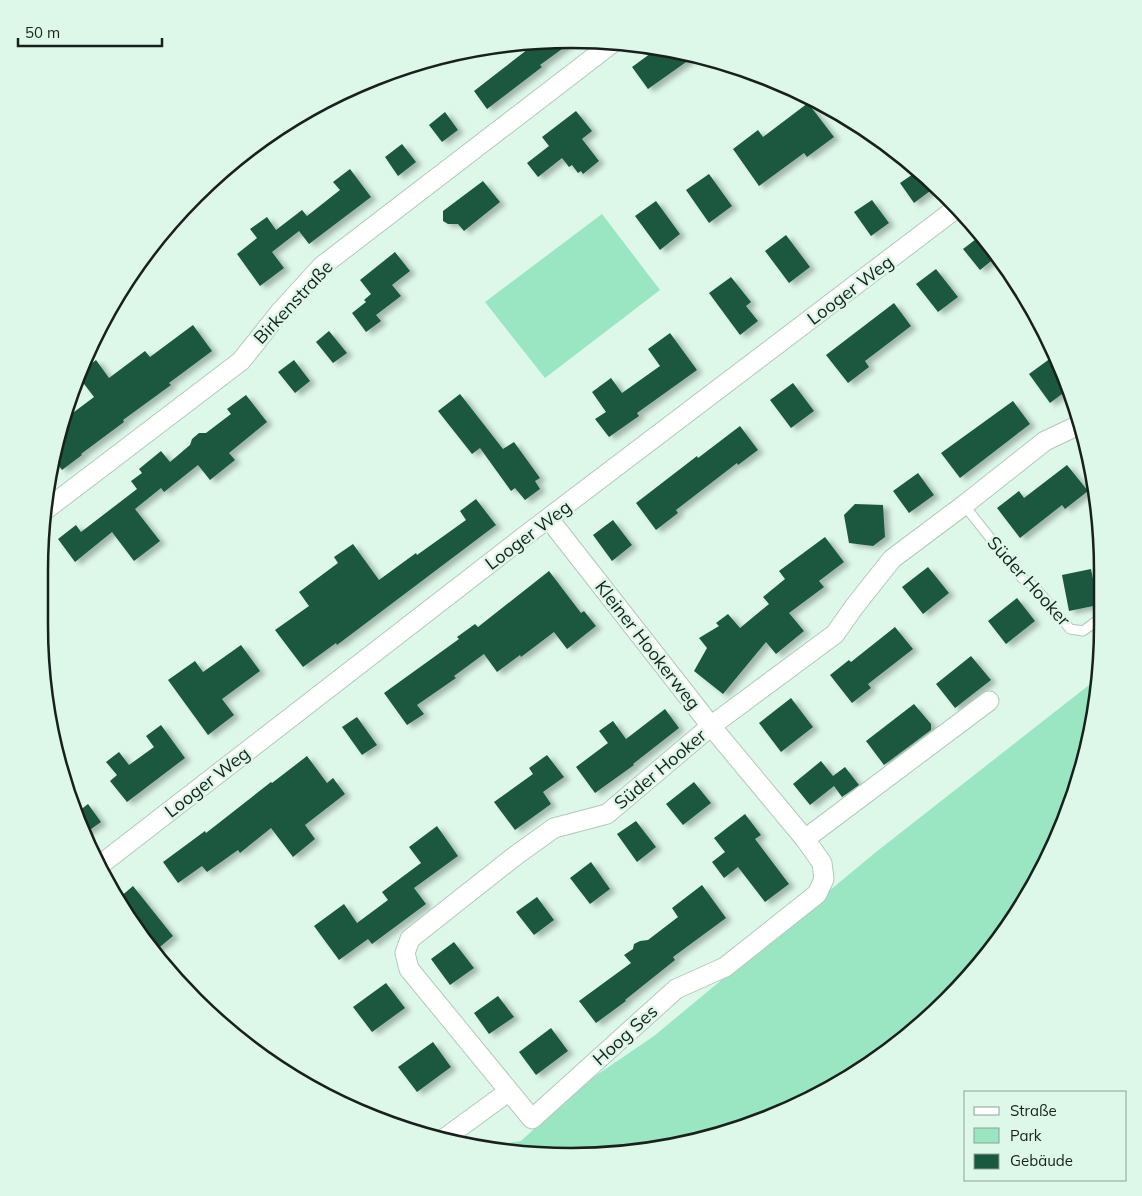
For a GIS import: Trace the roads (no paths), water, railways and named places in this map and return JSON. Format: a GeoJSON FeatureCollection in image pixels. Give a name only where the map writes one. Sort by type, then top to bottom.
{"type":"FeatureCollection","features":[{"type":"Feature","properties":{"kind":"street","name":"Birkenstraße"},"geometry":{"type":"LineString","coordinates":[[52,505],[241,361],[280,312],[322,266],[606,49]]}},
{"type":"Feature","properties":{"kind":"street","name":"Looger Weg"},"geometry":{"type":"LineString","coordinates":[[104,862],[549,518],[952,212]]}},
{"type":"Feature","properties":{"kind":"street","name":"Süder Hooker"},"geometry":{"type":"LineString","coordinates":[[508,1092],[409,969],[405,953],[410,939],[515,856],[554,828],[607,814],[711,726],[835,634],[892,559],[1045,441],[1074,427]]}},
{"type":"Feature","properties":{"kind":"street","name":"Kleiner Hookerweg"},"geometry":{"type":"LineString","coordinates":[[549,518],[711,726],[805,839],[822,863],[824,879],[817,894]]}},
{"type":"Feature","properties":{"kind":"street"},"geometry":{"type":"LineString","coordinates":[[805,839],[989,700]]}},
{"type":"Feature","properties":{"kind":"street","name":"Hoog Ses"},"geometry":{"type":"LineString","coordinates":[[508,1092],[532,1119],[676,990],[725,967],[817,894]]}},
{"type":"Feature","properties":{"kind":"street"},"geometry":{"type":"LineString","coordinates":[[450,1134],[508,1092]]}},
{"type":"Feature","properties":{"kind":"lane","name":"Süder Hooker"},"geometry":{"type":"LineString","coordinates":[[964,505],[1022,578],[1035,588],[1070,629],[1083,632],[1094,623]]}}]}
